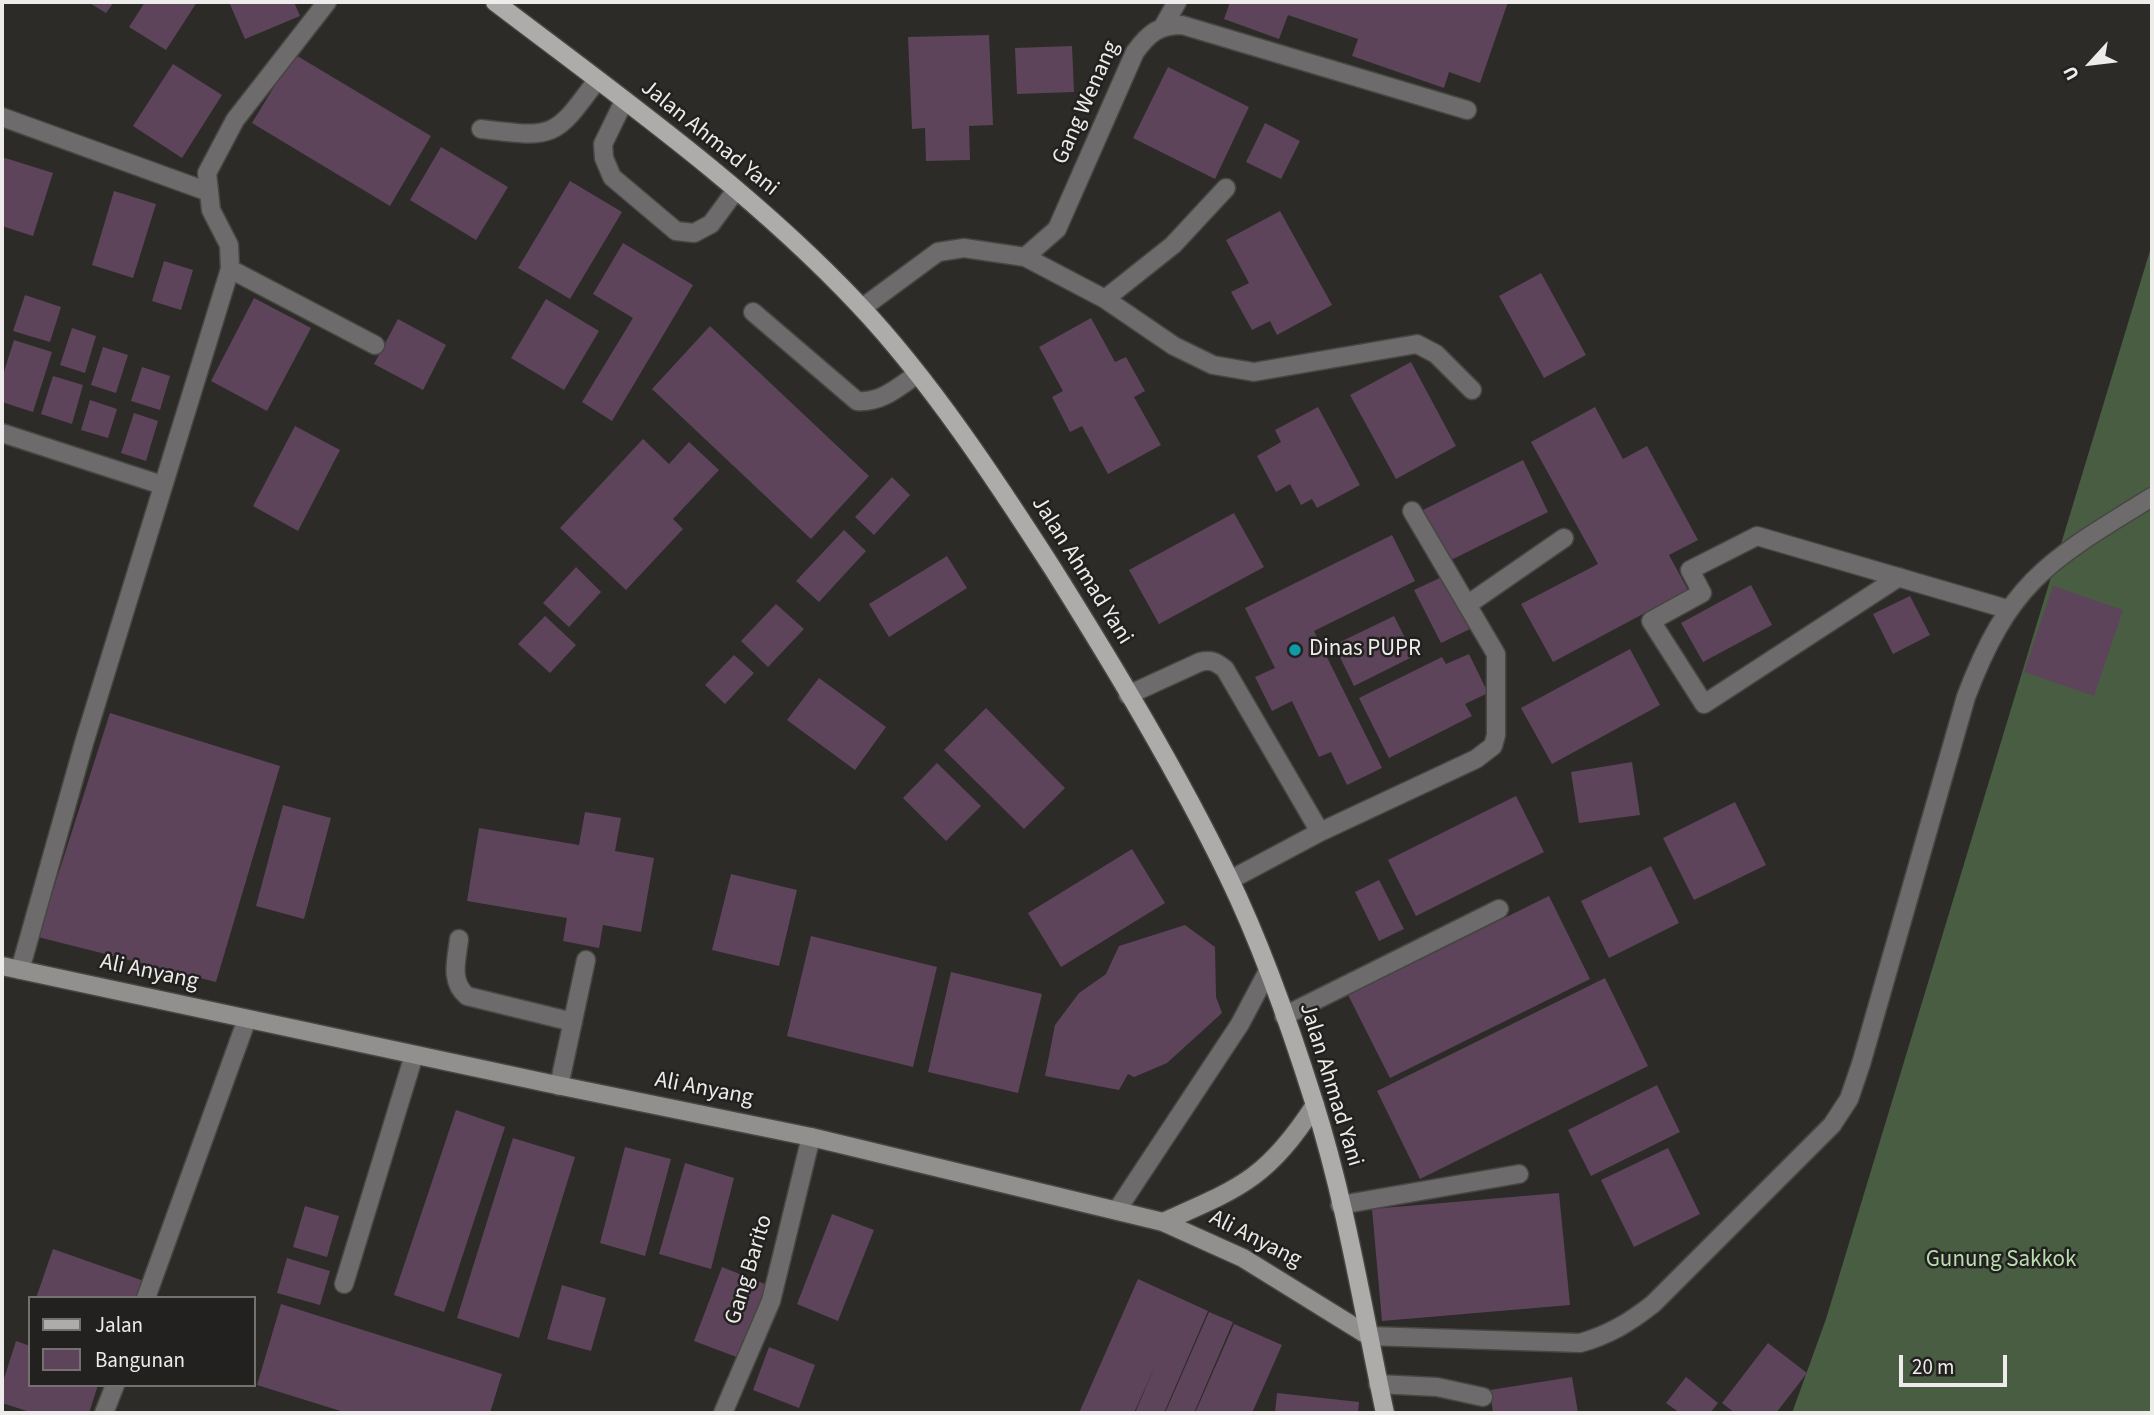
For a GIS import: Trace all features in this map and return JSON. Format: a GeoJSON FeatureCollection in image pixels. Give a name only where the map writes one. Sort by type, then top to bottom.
{"type":"FeatureCollection","features":[{"type":"Feature","properties":{"kind":"main road","name":"Jalan Ahmad Yani"},"geometry":{"type":"LineString","coordinates":[[495,2],[736,191],[813,258],[862,308],[916,375],[1014,509],[1128,695],[1230,880],[1268,971],[1315,1105],[1340,1205],[1385,1413]]}},
{"type":"Feature","properties":{"kind":"street"},"geometry":{"type":"LineString","coordinates":[[20,970],[162,485],[230,269],[229,245],[211,210],[206,191],[207,173],[235,120],[327,2]]}},
{"type":"Feature","properties":{"kind":"street","name":"Gang Wenang"},"geometry":{"type":"LineString","coordinates":[[1025,257],[1058,229],[1135,52],[1148,35],[1164,25],[1177,2]]}},
{"type":"Feature","properties":{"kind":"street"},"geometry":{"type":"LineString","coordinates":[[1164,25],[1182,25],[1467,110]]}},
{"type":"Feature","properties":{"kind":"street"},"geometry":{"type":"LineString","coordinates":[[481,129],[533,135],[553,130],[567,121],[597,80]]}},
{"type":"Feature","properties":{"kind":"street"},"geometry":{"type":"LineString","coordinates":[[624,101],[603,144],[604,158],[612,177],[676,231],[694,233],[711,224],[736,191]]}},
{"type":"Feature","properties":{"kind":"street"},"geometry":{"type":"LineString","coordinates":[[2,117],[206,191]]}},
{"type":"Feature","properties":{"kind":"street"},"geometry":{"type":"LineString","coordinates":[[1105,299],[1174,245],[1226,188]]}},
{"type":"Feature","properties":{"kind":"street"},"geometry":{"type":"LineString","coordinates":[[862,308],[938,253],[964,248],[1025,257],[1105,299],[1174,346],[1231,371],[1254,372],[1417,344],[1436,354],[1472,390]]}},
{"type":"Feature","properties":{"kind":"street"},"geometry":{"type":"LineString","coordinates":[[230,269],[375,345]]}},
{"type":"Feature","properties":{"kind":"street"},"geometry":{"type":"LineString","coordinates":[[753,312],[857,401],[869,402],[886,396],[916,375]]}},
{"type":"Feature","properties":{"kind":"street"},"geometry":{"type":"LineString","coordinates":[[2,433],[162,485]]}},
{"type":"Feature","properties":{"kind":"street"},"geometry":{"type":"LineString","coordinates":[[1369,1336],[1580,1343],[1604,1336],[1653,1304],[1832,1125],[1849,1099],[1861,1064],[1966,697],[1984,649],[2007,609],[2034,577],[2066,550],[2152,497]]}},
{"type":"Feature","properties":{"kind":"street"},"geometry":{"type":"LineString","coordinates":[[1230,880],[1320,832],[1476,759],[1493,746],[1496,735],[1496,654],[1412,511]]}},
{"type":"Feature","properties":{"kind":"street"},"geometry":{"type":"LineString","coordinates":[[1899,577],[1704,704],[1651,621],[1702,593],[1690,570],[1757,536],[1899,577],[2007,609]]}},
{"type":"Feature","properties":{"kind":"street"},"geometry":{"type":"LineString","coordinates":[[1467,605],[1564,538]]}},
{"type":"Feature","properties":{"kind":"street"},"geometry":{"type":"LineString","coordinates":[[1128,695],[1200,662],[1209,660],[1218,663],[1225,669],[1320,832]]}},
{"type":"Feature","properties":{"kind":"street"},"geometry":{"type":"LineString","coordinates":[[1284,1016],[1499,909]]}},
{"type":"Feature","properties":{"kind":"street"},"geometry":{"type":"LineString","coordinates":[[459,939],[455,975],[459,989],[467,996],[573,1023]]}},
{"type":"Feature","properties":{"kind":"street"},"geometry":{"type":"LineString","coordinates":[[559,1086],[586,960]]}},
{"type":"Feature","properties":{"kind":"street","name":"Ali Anyang"},"geometry":{"type":"LineString","coordinates":[[2,966],[559,1086],[811,1137],[1163,1222],[1253,1264],[1369,1336]]}},
{"type":"Feature","properties":{"kind":"street"},"geometry":{"type":"LineString","coordinates":[[1117,1210],[1240,1024],[1268,971]]}},
{"type":"Feature","properties":{"kind":"street"},"geometry":{"type":"LineString","coordinates":[[147,1296],[247,1019]]}},
{"type":"Feature","properties":{"kind":"street"},"geometry":{"type":"LineString","coordinates":[[344,1284],[414,1055]]}},
{"type":"Feature","properties":{"kind":"street"},"geometry":{"type":"LineString","coordinates":[[1163,1222],[1237,1189],[1265,1170],[1290,1143],[1315,1105]]}},
{"type":"Feature","properties":{"kind":"street","name":"Gang Barito"},"geometry":{"type":"LineString","coordinates":[[723,1413],[771,1301],[811,1137]]}},
{"type":"Feature","properties":{"kind":"street"},"geometry":{"type":"LineString","coordinates":[[1340,1205],[1519,1174]]}},
{"type":"Feature","properties":{"kind":"street"},"geometry":{"type":"LineString","coordinates":[[1378,1384],[1437,1387],[1483,1397]]}},
{"type":"Feature","properties":{"kind":"street"},"geometry":{"type":"LineString","coordinates":[[104,1413],[113,1387]]}},
{"type":"Feature","properties":{"kind":"green space","name":"Gunung Sakkok"},"geometry":{"type":"Polygon","coordinates":[[[2152,244],[2152,1413],[1792,1413],[1826,1319],[2152,244]]]}},
{"type":"Feature","properties":{"kind":"building"},"geometry":{"type":"Polygon","coordinates":[[[88,2],[114,2],[106,13],[88,2]]]}},
{"type":"Feature","properties":{"kind":"building"},"geometry":{"type":"Polygon","coordinates":[[[145,2],[197,2],[166,50],[129,27],[145,2]]]}},
{"type":"Feature","properties":{"kind":"building"},"geometry":{"type":"Polygon","coordinates":[[[229,2],[294,2],[300,16],[245,39],[229,2]]]}},
{"type":"Feature","properties":{"kind":"building"},"geometry":{"type":"Polygon","coordinates":[[[1230,2],[1508,2],[1480,83],[1449,72],[1444,88],[1352,56],[1358,39],[1288,15],[1279,39],[1224,19],[1230,2]]]}},
{"type":"Feature","properties":{"kind":"building"},"geometry":{"type":"Polygon","coordinates":[[[989,35],[993,125],[969,126],[970,160],[926,161],[925,128],[912,129],[908,37],[989,35]]]}},
{"type":"Feature","properties":{"kind":"building"},"geometry":{"type":"Polygon","coordinates":[[[1072,46],[1074,92],[1017,94],[1015,48],[1072,46]]]}},
{"type":"Feature","properties":{"kind":"building"},"geometry":{"type":"Polygon","coordinates":[[[294,54],[431,136],[390,206],[252,123],[294,54]]]}},
{"type":"Feature","properties":{"kind":"building"},"geometry":{"type":"Polygon","coordinates":[[[173,64],[222,95],[182,158],[133,126],[173,64]]]}},
{"type":"Feature","properties":{"kind":"building"},"geometry":{"type":"Polygon","coordinates":[[[1168,67],[1249,107],[1215,179],[1133,138],[1168,67]]]}},
{"type":"Feature","properties":{"kind":"building"},"geometry":{"type":"Polygon","coordinates":[[[1265,123],[1300,141],[1281,179],[1246,162],[1265,123]]]}},
{"type":"Feature","properties":{"kind":"building"},"geometry":{"type":"Polygon","coordinates":[[[441,147],[508,187],[476,240],[410,200],[441,147]]]}},
{"type":"Feature","properties":{"kind":"building"},"geometry":{"type":"Polygon","coordinates":[[[2,157],[53,173],[33,236],[2,226],[2,157]]]}},
{"type":"Feature","properties":{"kind":"building"},"geometry":{"type":"Polygon","coordinates":[[[570,181],[622,212],[570,299],[518,268],[570,181]]]}},
{"type":"Feature","properties":{"kind":"building"},"geometry":{"type":"Polygon","coordinates":[[[114,191],[156,204],[133,278],[92,265],[114,191]]]}},
{"type":"Feature","properties":{"kind":"building"},"geometry":{"type":"Polygon","coordinates":[[[1280,211],[1332,305],[1277,335],[1270,321],[1252,330],[1231,292],[1249,283],[1226,240],[1280,211]]]}},
{"type":"Feature","properties":{"kind":"building"},"geometry":{"type":"Polygon","coordinates":[[[623,243],[693,285],[612,421],[582,402],[633,318],[593,294],[623,243]]]}},
{"type":"Feature","properties":{"kind":"building"},"geometry":{"type":"Polygon","coordinates":[[[164,261],[193,270],[181,310],[152,301],[164,261]]]}},
{"type":"Feature","properties":{"kind":"building"},"geometry":{"type":"Polygon","coordinates":[[[1541,273],[1586,355],[1544,378],[1499,296],[1541,273]]]}},
{"type":"Feature","properties":{"kind":"building"},"geometry":{"type":"Polygon","coordinates":[[[25,295],[61,307],[50,342],[13,331],[25,295]]]}},
{"type":"Feature","properties":{"kind":"building"},"geometry":{"type":"Polygon","coordinates":[[[254,298],[311,328],[267,411],[211,381],[254,298]]]}},
{"type":"Feature","properties":{"kind":"building"},"geometry":{"type":"Polygon","coordinates":[[[546,299],[599,331],[564,390],[511,358],[546,299]]]}},
{"type":"Feature","properties":{"kind":"building"},"geometry":{"type":"Polygon","coordinates":[[[1091,318],[1115,362],[1126,357],[1145,391],[1134,397],[1161,445],[1108,474],[1082,426],[1070,432],[1052,397],[1063,391],[1039,347],[1091,318]]]}},
{"type":"Feature","properties":{"kind":"building"},"geometry":{"type":"Polygon","coordinates":[[[398,319],[446,345],[423,390],[374,364],[398,319]]]}},
{"type":"Feature","properties":{"kind":"building"},"geometry":{"type":"Polygon","coordinates":[[[710,326],[869,476],[811,539],[652,389],[710,326]]]}},
{"type":"Feature","properties":{"kind":"building"},"geometry":{"type":"Polygon","coordinates":[[[72,328],[96,336],[85,373],[60,365],[72,328]]]}},
{"type":"Feature","properties":{"kind":"building"},"geometry":{"type":"Polygon","coordinates":[[[14,340],[52,352],[33,412],[2,402],[2,378],[14,340]]]}},
{"type":"Feature","properties":{"kind":"building"},"geometry":{"type":"Polygon","coordinates":[[[103,347],[128,355],[116,393],[91,385],[103,347]]]}},
{"type":"Feature","properties":{"kind":"building"},"geometry":{"type":"Polygon","coordinates":[[[1411,362],[1456,446],[1396,479],[1350,395],[1411,362]]]}},
{"type":"Feature","properties":{"kind":"building"},"geometry":{"type":"Polygon","coordinates":[[[142,367],[170,376],[160,410],[131,401],[142,367]]]}},
{"type":"Feature","properties":{"kind":"building"},"geometry":{"type":"Polygon","coordinates":[[[53,376],[83,385],[72,424],[41,414],[53,376]]]}},
{"type":"Feature","properties":{"kind":"building"},"geometry":{"type":"Polygon","coordinates":[[[90,400],[117,409],[108,438],[81,430],[90,400]]]}},
{"type":"Feature","properties":{"kind":"building"},"geometry":{"type":"Polygon","coordinates":[[[1318,407],[1360,485],[1317,508],[1312,499],[1301,505],[1290,484],[1276,492],[1257,456],[1281,442],[1275,430],[1318,407]]]}},
{"type":"Feature","properties":{"kind":"building"},"geometry":{"type":"Polygon","coordinates":[[[1595,407],[1623,459],[1647,446],[1698,540],[1669,555],[1688,590],[1553,662],[1521,604],[1598,564],[1531,442],[1595,407]]]}},
{"type":"Feature","properties":{"kind":"building"},"geometry":{"type":"Polygon","coordinates":[[[134,413],[158,421],[146,461],[121,453],[134,413]]]}},
{"type":"Feature","properties":{"kind":"building"},"geometry":{"type":"Polygon","coordinates":[[[295,426],[340,450],[298,531],[253,506],[295,426]]]}},
{"type":"Feature","properties":{"kind":"building"},"geometry":{"type":"Polygon","coordinates":[[[643,439],[669,464],[689,442],[719,470],[673,519],[683,529],[626,590],[560,528],[643,439]]]}},
{"type":"Feature","properties":{"kind":"building"},"geometry":{"type":"Polygon","coordinates":[[[1523,460],[1548,512],[1449,561],[1423,510],[1523,460]]]}},
{"type":"Feature","properties":{"kind":"building"},"geometry":{"type":"Polygon","coordinates":[[[892,477],[910,495],[874,535],[855,517],[892,477]]]}},
{"type":"Feature","properties":{"kind":"building"},"geometry":{"type":"Polygon","coordinates":[[[1234,513],[1264,567],[1159,624],[1129,570],[1234,513]]]}},
{"type":"Feature","properties":{"kind":"building"},"geometry":{"type":"Polygon","coordinates":[[[844,530],[866,551],[819,602],[796,581],[844,530]]]}},
{"type":"Feature","properties":{"kind":"building","name":"Dinas PUPR"},"geometry":{"type":"Polygon","coordinates":[[[1392,535],[1415,581],[1314,631],[1382,768],[1347,785],[1331,752],[1319,757],[1292,701],[1272,711],[1255,677],[1275,668],[1245,608],[1392,535]]]}},
{"type":"Feature","properties":{"kind":"building"},"geometry":{"type":"Polygon","coordinates":[[[947,556],[967,588],[889,637],[869,604],[947,556]]]}},
{"type":"Feature","properties":{"kind":"building"},"geometry":{"type":"Polygon","coordinates":[[[576,567],[601,592],[569,627],[543,603],[576,567]]]}},
{"type":"Feature","properties":{"kind":"building"},"geometry":{"type":"Polygon","coordinates":[[[1444,576],[1470,629],[1441,643],[1414,590],[1444,576]]]}},
{"type":"Feature","properties":{"kind":"building"},"geometry":{"type":"Polygon","coordinates":[[[1751,585],[1772,625],[1703,662],[1681,623],[1751,585]]]}},
{"type":"Feature","properties":{"kind":"building"},"geometry":{"type":"Polygon","coordinates":[[[2053,586],[2123,610],[2094,696],[2024,672],[2053,586]]]}},
{"type":"Feature","properties":{"kind":"building"},"geometry":{"type":"Polygon","coordinates":[[[1910,596],[1930,635],[1893,654],[1873,614],[1910,596]]]}},
{"type":"Feature","properties":{"kind":"building"},"geometry":{"type":"Polygon","coordinates":[[[776,604],[804,629],[768,667],[741,641],[776,604]]]}},
{"type":"Feature","properties":{"kind":"building"},"geometry":{"type":"Polygon","coordinates":[[[545,616],[576,645],[550,673],[518,644],[545,616]]]}},
{"type":"Feature","properties":{"kind":"building"},"geometry":{"type":"Polygon","coordinates":[[[1394,616],[1414,656],[1354,686],[1334,645],[1394,616]]]}},
{"type":"Feature","properties":{"kind":"building"},"geometry":{"type":"Polygon","coordinates":[[[1630,649],[1660,705],[1552,764],[1521,708],[1630,649]]]}},
{"type":"Feature","properties":{"kind":"building"},"geometry":{"type":"Polygon","coordinates":[[[1469,654],[1488,693],[1465,704],[1472,716],[1389,758],[1359,698],[1442,657],[1446,664],[1469,654]]]}},
{"type":"Feature","properties":{"kind":"building"},"geometry":{"type":"Polygon","coordinates":[[[734,655],[754,673],[725,704],[705,685],[734,655]]]}},
{"type":"Feature","properties":{"kind":"building"},"geometry":{"type":"Polygon","coordinates":[[[819,678],[886,727],[855,770],[787,720],[819,678]]]}},
{"type":"Feature","properties":{"kind":"building"},"geometry":{"type":"Polygon","coordinates":[[[986,708],[1065,788],[1024,829],[944,750],[986,708]]]}},
{"type":"Feature","properties":{"kind":"building"},"geometry":{"type":"Polygon","coordinates":[[[110,713],[280,766],[216,982],[38,937],[110,713]]]}},
{"type":"Feature","properties":{"kind":"building"},"geometry":{"type":"Polygon","coordinates":[[[1632,762],[1640,815],[1579,823],[1571,772],[1632,762]]]}},
{"type":"Feature","properties":{"kind":"building"},"geometry":{"type":"Polygon","coordinates":[[[937,763],[981,806],[946,841],[903,798],[937,763]]]}},
{"type":"Feature","properties":{"kind":"building"},"geometry":{"type":"Polygon","coordinates":[[[1516,796],[1544,852],[1416,916],[1388,860],[1516,796]]]}},
{"type":"Feature","properties":{"kind":"building"},"geometry":{"type":"Polygon","coordinates":[[[1735,802],[1766,865],[1694,900],[1663,838],[1735,802]]]}},
{"type":"Feature","properties":{"kind":"building"},"geometry":{"type":"Polygon","coordinates":[[[283,805],[331,818],[304,919],[256,906],[283,805]]]}},
{"type":"Feature","properties":{"kind":"building"},"geometry":{"type":"Polygon","coordinates":[[[585,812],[621,818],[615,851],[654,858],[641,932],[603,925],[599,948],[563,941],[567,918],[467,901],[479,828],[579,845],[585,812]]]}},
{"type":"Feature","properties":{"kind":"building"},"geometry":{"type":"Polygon","coordinates":[[[1132,849],[1165,903],[1061,967],[1028,913],[1132,849]]]}},
{"type":"Feature","properties":{"kind":"building"},"geometry":{"type":"Polygon","coordinates":[[[1651,866],[1679,923],[1609,958],[1581,901],[1651,866]]]}},
{"type":"Feature","properties":{"kind":"building"},"geometry":{"type":"Polygon","coordinates":[[[731,874],[797,890],[779,966],[712,950],[731,874]]]}},
{"type":"Feature","properties":{"kind":"building"},"geometry":{"type":"Polygon","coordinates":[[[1379,880],[1404,929],[1379,941],[1355,892],[1379,880]]]}},
{"type":"Feature","properties":{"kind":"building"},"geometry":{"type":"Polygon","coordinates":[[[1549,896],[1590,979],[1390,1078],[1348,995],[1549,896]]]}},
{"type":"Feature","properties":{"kind":"building"},"geometry":{"type":"Polygon","coordinates":[[[1185,925],[1215,947],[1216,997],[1222,1013],[1167,1063],[1134,1077],[1128,1074],[1119,1090],[1045,1076],[1055,1025],[1079,993],[1106,974],[1119,946],[1185,925]]]}},
{"type":"Feature","properties":{"kind":"building"},"geometry":{"type":"Polygon","coordinates":[[[811,936],[937,967],[913,1067],[787,1036],[811,936]]]}},
{"type":"Feature","properties":{"kind":"building"},"geometry":{"type":"Polygon","coordinates":[[[951,972],[1042,994],[1018,1093],[928,1072],[951,972]]]}},
{"type":"Feature","properties":{"kind":"building"},"geometry":{"type":"Polygon","coordinates":[[[1605,978],[1648,1066],[1420,1179],[1377,1091],[1605,978]]]}},
{"type":"Feature","properties":{"kind":"building"},"geometry":{"type":"Polygon","coordinates":[[[1657,1085],[1680,1132],[1591,1176],[1568,1130],[1657,1085]]]}},
{"type":"Feature","properties":{"kind":"building"},"geometry":{"type":"Polygon","coordinates":[[[456,1110],[505,1127],[444,1312],[394,1295],[456,1110]]]}},
{"type":"Feature","properties":{"kind":"building"},"geometry":{"type":"Polygon","coordinates":[[[513,1138],[575,1157],[519,1338],[457,1318],[513,1138]]]}},
{"type":"Feature","properties":{"kind":"building"},"geometry":{"type":"Polygon","coordinates":[[[625,1147],[671,1159],[645,1256],[600,1243],[625,1147]]]}},
{"type":"Feature","properties":{"kind":"building"},"geometry":{"type":"Polygon","coordinates":[[[1668,1148],[1700,1214],[1634,1247],[1601,1180],[1668,1148]]]}},
{"type":"Feature","properties":{"kind":"building"},"geometry":{"type":"Polygon","coordinates":[[[685,1163],[734,1178],[711,1269],[659,1254],[685,1163]]]}},
{"type":"Feature","properties":{"kind":"building"},"geometry":{"type":"Polygon","coordinates":[[[1559,1193],[1570,1305],[1382,1321],[1372,1209],[1559,1193]]]}},
{"type":"Feature","properties":{"kind":"building"},"geometry":{"type":"Polygon","coordinates":[[[305,1206],[339,1216],[327,1257],[293,1247],[305,1206]]]}},
{"type":"Feature","properties":{"kind":"building"},"geometry":{"type":"Polygon","coordinates":[[[832,1214],[874,1230],[838,1321],[797,1304],[832,1214]]]}},
{"type":"Feature","properties":{"kind":"building"},"geometry":{"type":"Polygon","coordinates":[[[53,1249],[144,1281],[140,1296],[37,1296],[53,1249]]]}},
{"type":"Feature","properties":{"kind":"building"},"geometry":{"type":"Polygon","coordinates":[[[287,1258],[330,1271],[320,1305],[277,1293],[287,1258]]]}},
{"type":"Feature","properties":{"kind":"building"},"geometry":{"type":"Polygon","coordinates":[[[722,1267],[770,1286],[742,1359],[694,1341],[722,1267]]]}},
{"type":"Feature","properties":{"kind":"building"},"geometry":{"type":"Polygon","coordinates":[[[1138,1279],[1208,1311],[1164,1413],[1135,1413],[1155,1366],[1134,1413],[1079,1413],[1138,1279]]]}},
{"type":"Feature","properties":{"kind":"building"},"geometry":{"type":"Polygon","coordinates":[[[562,1285],[606,1298],[591,1351],[547,1339],[562,1285]]]}},
{"type":"Feature","properties":{"kind":"building"},"geometry":{"type":"Polygon","coordinates":[[[281,1304],[502,1374],[490,1413],[347,1413],[257,1385],[281,1304]]]}},
{"type":"Feature","properties":{"kind":"building"},"geometry":{"type":"Polygon","coordinates":[[[1209,1312],[1233,1322],[1194,1413],[1165,1413],[1209,1312]]]}},
{"type":"Feature","properties":{"kind":"building"},"geometry":{"type":"Polygon","coordinates":[[[1234,1324],[1282,1345],[1252,1413],[1195,1413],[1234,1324]]]}},
{"type":"Feature","properties":{"kind":"building"},"geometry":{"type":"Polygon","coordinates":[[[16,1341],[28,1345],[28,1387],[97,1387],[89,1413],[33,1413],[2,1403],[2,1385],[16,1341]]]}},
{"type":"Feature","properties":{"kind":"building"},"geometry":{"type":"Polygon","coordinates":[[[1768,1343],[1807,1373],[1776,1413],[1735,1413],[1722,1403],[1768,1343]]]}},
{"type":"Feature","properties":{"kind":"building"},"geometry":{"type":"Polygon","coordinates":[[[769,1347],[815,1365],[799,1408],[753,1390],[769,1347]]]}},
{"type":"Feature","properties":{"kind":"building"},"geometry":{"type":"Polygon","coordinates":[[[1572,1377],[1578,1413],[1493,1413],[1490,1390],[1572,1377]]]}},
{"type":"Feature","properties":{"kind":"building"},"geometry":{"type":"Polygon","coordinates":[[[1686,1377],[1718,1403],[1710,1413],[1680,1413],[1666,1403],[1686,1377]]]}},
{"type":"Feature","properties":{"kind":"building"},"geometry":{"type":"Polygon","coordinates":[[[1277,1393],[1359,1402],[1358,1413],[1275,1413],[1277,1393]]]}},
{"type":"Feature","properties":{"kind":"place","name":"Dinas PUPR"},"geometry":{"type":"Point","coordinates":[1295,650]}}]}
